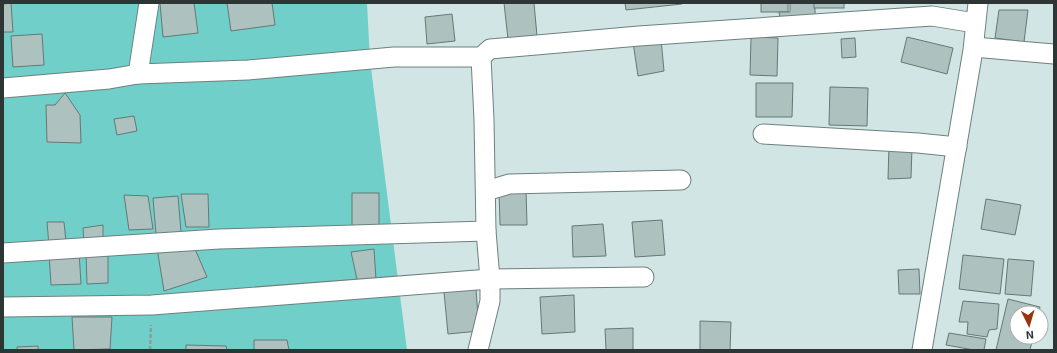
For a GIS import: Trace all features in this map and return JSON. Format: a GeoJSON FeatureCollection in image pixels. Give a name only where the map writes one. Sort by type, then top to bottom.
{"type":"FeatureCollection","features":[{"type":"Feature","properties":{"kind":"street"},"geometry":{"type":"LineString","coordinates":[[138,74],[149,3]]}},
{"type":"Feature","properties":{"kind":"street"},"geometry":{"type":"LineString","coordinates":[[922,350],[974,47],[978,3]]}},
{"type":"Feature","properties":{"kind":"street"},"geometry":{"type":"LineString","coordinates":[[3,88],[109,79],[138,74],[248,70],[394,58],[481,57],[490,49],[647,35],[932,16],[975,23]]}},
{"type":"Feature","properties":{"kind":"street"},"geometry":{"type":"LineString","coordinates":[[974,47],[1054,54]]}},
{"type":"Feature","properties":{"kind":"street"},"geometry":{"type":"LineString","coordinates":[[478,350],[490,301],[490,279],[486,231],[481,57]]}},
{"type":"Feature","properties":{"kind":"street"},"geometry":{"type":"LineString","coordinates":[[763,134],[918,143],[957,147]]}},
{"type":"Feature","properties":{"kind":"street"},"geometry":{"type":"LineString","coordinates":[[486,191],[509,184],[681,180]]}},
{"type":"Feature","properties":{"kind":"street"},"geometry":{"type":"LineString","coordinates":[[3,253],[219,239],[486,231]]}},
{"type":"Feature","properties":{"kind":"street"},"geometry":{"type":"LineString","coordinates":[[3,308],[152,305],[490,279],[644,276]]}},
{"type":"Feature","properties":{"kind":"path"},"geometry":{"type":"LineString","coordinates":[[150,350],[152,305]]}},
{"type":"Feature","properties":{"kind":"shaded area"},"geometry":{"type":"Polygon","coordinates":[[[3,3],[367,3],[370,60],[407,350],[3,350],[3,3]]]}},
{"type":"Feature","properties":{"kind":"building"},"geometry":{"type":"Polygon","coordinates":[[[11,3],[13,32],[3,32],[3,4],[11,3]]]}},
{"type":"Feature","properties":{"kind":"building"},"geometry":{"type":"Polygon","coordinates":[[[160,3],[194,3],[198,33],[163,37],[160,3]]]}},
{"type":"Feature","properties":{"kind":"building"},"geometry":{"type":"Polygon","coordinates":[[[227,3],[272,3],[275,25],[231,31],[227,3]]]}},
{"type":"Feature","properties":{"kind":"building"},"geometry":{"type":"Polygon","coordinates":[[[504,3],[534,3],[537,36],[508,39],[504,3]]]}},
{"type":"Feature","properties":{"kind":"building"},"geometry":{"type":"Polygon","coordinates":[[[625,3],[682,3],[682,4],[626,10],[625,3]]]}},
{"type":"Feature","properties":{"kind":"building"},"geometry":{"type":"Polygon","coordinates":[[[761,3],[788,3],[788,12],[761,12],[761,3]]]}},
{"type":"Feature","properties":{"kind":"building"},"geometry":{"type":"Polygon","coordinates":[[[790,3],[815,3],[815,17],[780,18],[779,12],[790,12],[790,3]]]}},
{"type":"Feature","properties":{"kind":"building"},"geometry":{"type":"Polygon","coordinates":[[[814,3],[844,3],[844,8],[814,8],[814,3]]]}},
{"type":"Feature","properties":{"kind":"building"},"geometry":{"type":"Polygon","coordinates":[[[999,10],[1028,10],[1024,42],[995,38],[999,10]]]}},
{"type":"Feature","properties":{"kind":"building"},"geometry":{"type":"Polygon","coordinates":[[[452,14],[455,41],[427,44],[425,17],[452,14]]]}},
{"type":"Feature","properties":{"kind":"building"},"geometry":{"type":"Polygon","coordinates":[[[42,34],[44,65],[13,67],[11,36],[42,34]]]}},
{"type":"Feature","properties":{"kind":"building"},"geometry":{"type":"Polygon","coordinates":[[[751,37],[778,38],[777,76],[750,75],[751,37]]]}},
{"type":"Feature","properties":{"kind":"building"},"geometry":{"type":"Polygon","coordinates":[[[907,37],[953,48],[947,74],[901,62],[907,37]]]}},
{"type":"Feature","properties":{"kind":"building"},"geometry":{"type":"Polygon","coordinates":[[[855,38],[856,57],[842,58],[841,39],[855,38]]]}},
{"type":"Feature","properties":{"kind":"building"},"geometry":{"type":"Polygon","coordinates":[[[661,39],[664,71],[638,76],[633,42],[661,39]]]}},
{"type":"Feature","properties":{"kind":"building"},"geometry":{"type":"Polygon","coordinates":[[[756,83],[793,83],[792,117],[756,117],[756,83]]]}},
{"type":"Feature","properties":{"kind":"building"},"geometry":{"type":"Polygon","coordinates":[[[830,87],[868,88],[867,126],[829,125],[830,87]]]}},
{"type":"Feature","properties":{"kind":"building"},"geometry":{"type":"Polygon","coordinates":[[[65,93],[80,115],[81,143],[47,142],[46,105],[55,105],[65,93]]]}},
{"type":"Feature","properties":{"kind":"building"},"geometry":{"type":"Polygon","coordinates":[[[134,116],[137,131],[117,135],[114,119],[134,116]]]}},
{"type":"Feature","properties":{"kind":"building"},"geometry":{"type":"Polygon","coordinates":[[[889,145],[912,147],[911,178],[888,179],[889,145]]]}},
{"type":"Feature","properties":{"kind":"building"},"geometry":{"type":"Polygon","coordinates":[[[526,189],[527,225],[500,225],[499,190],[526,189]]]}},
{"type":"Feature","properties":{"kind":"building"},"geometry":{"type":"Polygon","coordinates":[[[352,193],[379,193],[379,228],[352,228],[352,193]]]}},
{"type":"Feature","properties":{"kind":"building"},"geometry":{"type":"Polygon","coordinates":[[[181,194],[208,194],[209,227],[186,227],[181,194]]]}},
{"type":"Feature","properties":{"kind":"building"},"geometry":{"type":"Polygon","coordinates":[[[124,195],[148,196],[153,229],[129,230],[124,195]]]}},
{"type":"Feature","properties":{"kind":"building"},"geometry":{"type":"Polygon","coordinates":[[[178,196],[181,232],[156,234],[153,198],[178,196]]]}},
{"type":"Feature","properties":{"kind":"building"},"geometry":{"type":"Polygon","coordinates":[[[986,199],[1021,205],[1015,235],[981,229],[986,199]]]}},
{"type":"Feature","properties":{"kind":"building"},"geometry":{"type":"Polygon","coordinates":[[[662,220],[665,255],[635,257],[632,222],[662,220]]]}},
{"type":"Feature","properties":{"kind":"building"},"geometry":{"type":"Polygon","coordinates":[[[47,222],[64,222],[66,242],[49,246],[47,222]]]}},
{"type":"Feature","properties":{"kind":"building"},"geometry":{"type":"Polygon","coordinates":[[[603,224],[606,256],[573,257],[572,226],[603,224]]]}},
{"type":"Feature","properties":{"kind":"building"},"geometry":{"type":"Polygon","coordinates":[[[103,225],[103,242],[84,243],[83,228],[103,225]]]}},
{"type":"Feature","properties":{"kind":"building"},"geometry":{"type":"Polygon","coordinates":[[[192,242],[207,277],[164,291],[157,248],[192,242]]]}},
{"type":"Feature","properties":{"kind":"building"},"geometry":{"type":"Polygon","coordinates":[[[374,249],[376,280],[358,284],[351,252],[374,249]]]}},
{"type":"Feature","properties":{"kind":"building"},"geometry":{"type":"Polygon","coordinates":[[[79,251],[81,284],[51,285],[49,254],[79,251]]]}},
{"type":"Feature","properties":{"kind":"building"},"geometry":{"type":"Polygon","coordinates":[[[108,251],[108,283],[87,284],[86,254],[108,251]]]}},
{"type":"Feature","properties":{"kind":"building"},"geometry":{"type":"Polygon","coordinates":[[[963,255],[1004,259],[1000,294],[959,289],[963,255]]]}},
{"type":"Feature","properties":{"kind":"building"},"geometry":{"type":"Polygon","coordinates":[[[1008,259],[1034,261],[1031,296],[1005,294],[1008,259]]]}},
{"type":"Feature","properties":{"kind":"building"},"geometry":{"type":"Polygon","coordinates":[[[919,269],[920,294],[899,294],[898,270],[919,269]]]}},
{"type":"Feature","properties":{"kind":"building"},"geometry":{"type":"Polygon","coordinates":[[[476,289],[479,331],[448,334],[444,292],[476,289]]]}},
{"type":"Feature","properties":{"kind":"building"},"geometry":{"type":"Polygon","coordinates":[[[574,295],[575,332],[542,334],[540,297],[574,295]]]}},
{"type":"Feature","properties":{"kind":"building"},"geometry":{"type":"Polygon","coordinates":[[[1008,299],[1032,305],[1009,305],[1009,345],[1031,345],[1030,350],[996,350],[1008,299]]]}},
{"type":"Feature","properties":{"kind":"building"},"geometry":{"type":"Polygon","coordinates":[[[963,301],[999,304],[997,329],[989,330],[987,337],[967,334],[968,322],[959,322],[963,301]]]}},
{"type":"Feature","properties":{"kind":"building"},"geometry":{"type":"Polygon","coordinates":[[[72,317],[112,317],[110,349],[74,350],[72,317]]]}},
{"type":"Feature","properties":{"kind":"building"},"geometry":{"type":"Polygon","coordinates":[[[700,321],[731,322],[730,350],[700,350],[700,321]]]}},
{"type":"Feature","properties":{"kind":"building"},"geometry":{"type":"Polygon","coordinates":[[[633,328],[633,350],[606,350],[605,329],[633,328]]]}},
{"type":"Feature","properties":{"kind":"building"},"geometry":{"type":"Polygon","coordinates":[[[949,333],[986,339],[984,350],[974,350],[946,345],[949,333]]]}},
{"type":"Feature","properties":{"kind":"building"},"geometry":{"type":"Polygon","coordinates":[[[254,340],[287,340],[289,350],[254,350],[254,340]]]}},
{"type":"Feature","properties":{"kind":"building"},"geometry":{"type":"Polygon","coordinates":[[[186,345],[226,346],[227,350],[186,350],[186,345]]]}},
{"type":"Feature","properties":{"kind":"building"},"geometry":{"type":"Polygon","coordinates":[[[38,346],[38,350],[17,350],[17,347],[38,346]]]}}]}
